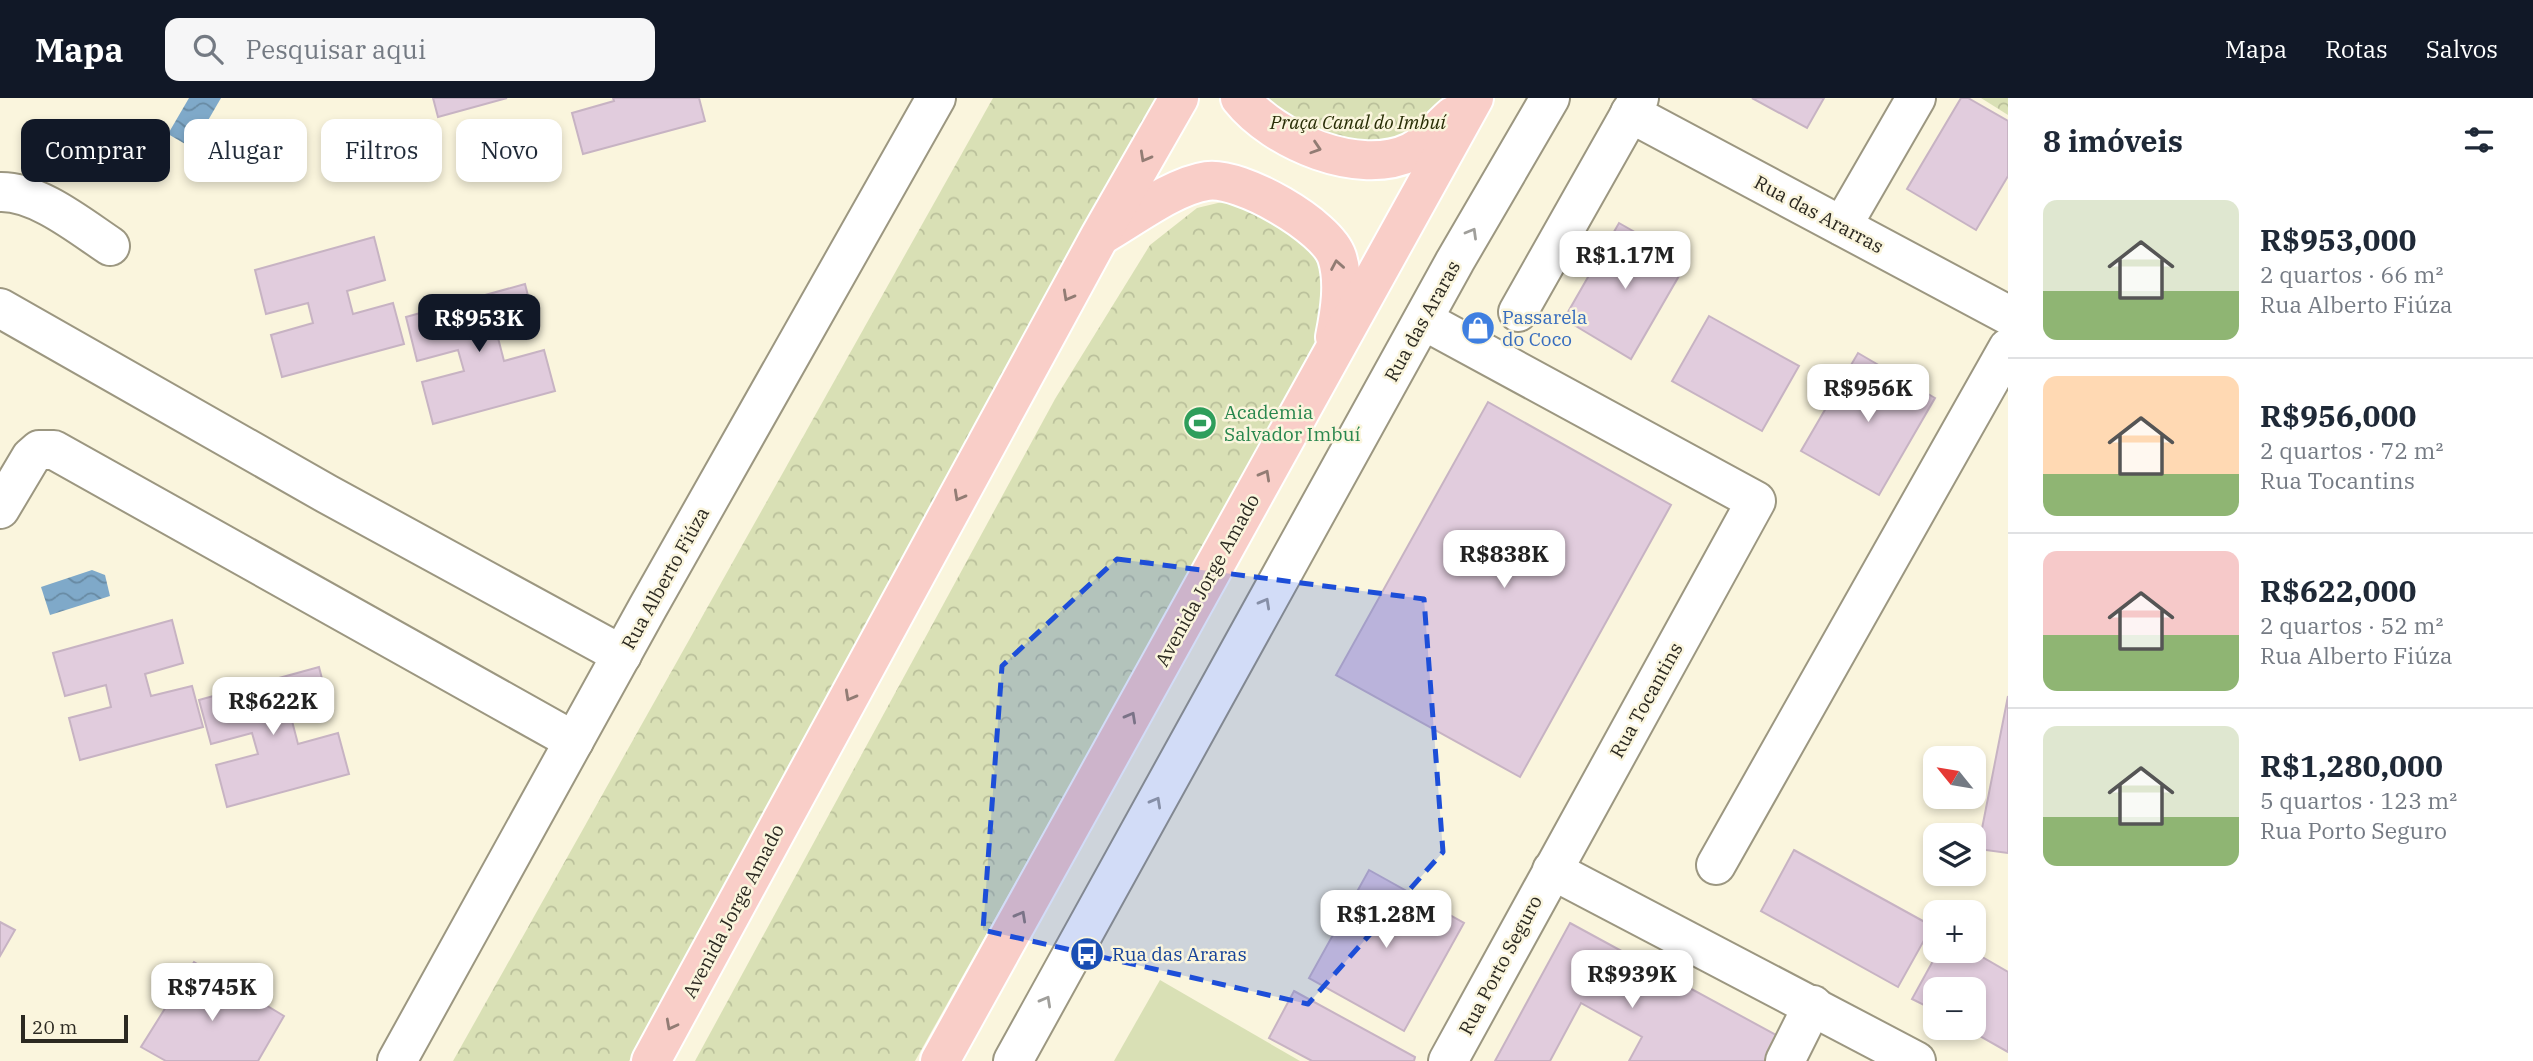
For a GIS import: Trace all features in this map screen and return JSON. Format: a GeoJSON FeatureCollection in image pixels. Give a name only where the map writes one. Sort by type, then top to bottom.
{"type":"FeatureCollection","features":[{"type":"Feature","properties":{"kind":"main road","name":"Avenida Jorge Amado"},"geometry":{"type":"LineString","coordinates":[[651,1061],[1100,236],[1179,98]]}},
{"type":"Feature","properties":{"kind":"main road"},"geometry":{"type":"LineString","coordinates":[[1240,98],[1261,121],[1290,140],[1346,158],[1378,162],[1413,152],[1474,98]]}},
{"type":"Feature","properties":{"kind":"main road","name":"Avenida Jorge Amado"},"geometry":{"type":"LineString","coordinates":[[940,1061],[1474,98]]}},
{"type":"Feature","properties":{"kind":"main road"},"geometry":{"type":"LineString","coordinates":[[1100,236],[1180,190],[1208,181],[1228,182],[1259,192],[1324,238],[1337,256],[1342,304],[1331,356]]}},
{"type":"Feature","properties":{"kind":"street","name":"Rua Alberto Fiúza"},"geometry":{"type":"LineString","coordinates":[[397,1061],[936,98]]}},
{"type":"Feature","properties":{"kind":"street","name":"Rua das Araras"},"geometry":{"type":"LineString","coordinates":[[1013,1061],[1423,320],[1550,98]]}},
{"type":"Feature","properties":{"kind":"street"},"geometry":{"type":"LineString","coordinates":[[1842,226],[1916,98]]}},
{"type":"Feature","properties":{"kind":"street"},"geometry":{"type":"LineString","coordinates":[[1518,312],[1634,106]]}},
{"type":"Feature","properties":{"kind":"street","name":"Rua das Ararras"},"geometry":{"type":"LineString","coordinates":[[1634,106],[1842,226],[2008,315]]}},
{"type":"Feature","properties":{"kind":"street"},"geometry":{"type":"LineString","coordinates":[[0,192],[23,195],[55,209],[110,246]]}},
{"type":"Feature","properties":{"kind":"street"},"geometry":{"type":"LineString","coordinates":[[0,307],[327,494],[622,655]]}},
{"type":"Feature","properties":{"kind":"street","name":"Rua Tocantins"},"geometry":{"type":"LineString","coordinates":[[1423,320],[1756,501],[1552,870]]}},
{"type":"Feature","properties":{"kind":"street"},"geometry":{"type":"LineString","coordinates":[[1716,866],[2008,348]]}},
{"type":"Feature","properties":{"kind":"street"},"geometry":{"type":"LineString","coordinates":[[0,509],[31,457],[39,450],[54,450],[574,741]]}},
{"type":"Feature","properties":{"kind":"street"},"geometry":{"type":"LineString","coordinates":[[1552,870],[1916,1061]]}},
{"type":"Feature","properties":{"kind":"street","name":"Rua Porto Seguro"},"geometry":{"type":"LineString","coordinates":[[1448,1061],[1552,870]]}},
{"type":"Feature","properties":{"kind":"street"},"geometry":{"type":"LineString","coordinates":[[1785,1061],[1813,1005]]}},
{"type":"Feature","properties":{"kind":"highlighted area"},"geometry":{"type":"Polygon","coordinates":[[[1117,559],[1424,599],[1443,852],[1308,1004],[983,930],[1002,666],[1117,559]]]}},
{"type":"Feature","properties":{"kind":"green space"},"geometry":{"type":"Polygon","coordinates":[[[993,98],[1163,98],[841,711],[629,1061],[453,1061],[993,98]]]}},
{"type":"Feature","properties":{"kind":"green space","name":"Praça Canal do Imbuí"},"geometry":{"type":"Polygon","coordinates":[[[1254,98],[1448,98],[1413,132],[1387,145],[1354,147],[1297,124],[1254,98]]]}},
{"type":"Feature","properties":{"kind":"green space"},"geometry":{"type":"Polygon","coordinates":[[[1981,98],[2008,98],[2008,115],[1981,98]]]}},
{"type":"Feature","properties":{"kind":"green space"},"geometry":{"type":"Polygon","coordinates":[[[1222,202],[1253,202],[1329,265],[1327,327],[915,1061],[695,1061],[1055,399],[1150,245],[1197,208],[1222,202]]]}},
{"type":"Feature","properties":{"kind":"green space"},"geometry":{"type":"Polygon","coordinates":[[[1160,980],[1300,1061],[1114,1061],[1160,980]]]}},
{"type":"Feature","properties":{"kind":"water"},"geometry":{"type":"Polygon","coordinates":[[[189,98],[221,98],[209,119],[184,119],[184,143],[170,135],[189,98]]]}},
{"type":"Feature","properties":{"kind":"water"},"geometry":{"type":"Polygon","coordinates":[[[92,570],[105,575],[110,596],[50,615],[41,587],[92,570]]]}},
{"type":"Feature","properties":{"kind":"building"},"geometry":{"type":"Polygon","coordinates":[[[433,98],[507,98],[438,117],[433,98]]]}},
{"type":"Feature","properties":{"kind":"building"},"geometry":{"type":"Polygon","coordinates":[[[613,98],[699,98],[705,121],[583,154],[572,113],[614,101],[613,98]]]}},
{"type":"Feature","properties":{"kind":"building"},"geometry":{"type":"Polygon","coordinates":[[[1752,98],[1824,98],[1807,128],[1752,98]]]}},
{"type":"Feature","properties":{"kind":"building"},"geometry":{"type":"Polygon","coordinates":[[[1961,98],[1968,98],[2008,121],[2008,176],[1976,230],[1907,189],[1961,98]]]}},
{"type":"Feature","properties":{"kind":"building"},"geometry":{"type":"Polygon","coordinates":[[[1619,223],[1687,262],[1631,359],[1564,319],[1619,223]]]}},
{"type":"Feature","properties":{"kind":"building"},"geometry":{"type":"Polygon","coordinates":[[[374,237],[385,280],[347,291],[353,314],[393,303],[404,344],[282,377],[271,335],[313,323],[308,303],[266,314],[255,270],[374,237]]]}},
{"type":"Feature","properties":{"kind":"building"},"geometry":{"type":"Polygon","coordinates":[[[525,284],[536,327],[498,338],[504,361],[544,350],[555,391],[433,424],[422,382],[464,371],[458,350],[417,361],[406,317],[525,284]]]}},
{"type":"Feature","properties":{"kind":"building"},"geometry":{"type":"Polygon","coordinates":[[[1709,316],[1799,366],[1762,431],[1672,381],[1709,316]]]}},
{"type":"Feature","properties":{"kind":"building"},"geometry":{"type":"Polygon","coordinates":[[[1858,353],[1935,398],[1879,495],[1801,451],[1858,353]]]}},
{"type":"Feature","properties":{"kind":"building"},"geometry":{"type":"Polygon","coordinates":[[[1488,402],[1671,505],[1520,777],[1336,675],[1488,402]]]}},
{"type":"Feature","properties":{"kind":"building"},"geometry":{"type":"Polygon","coordinates":[[[172,620],[183,663],[145,674],[151,696],[192,686],[203,727],[80,760],[69,718],[111,707],[106,685],[65,696],[53,653],[172,620]]]}},
{"type":"Feature","properties":{"kind":"building"},"geometry":{"type":"Polygon","coordinates":[[[319,667],[330,710],[292,721],[298,744],[338,733],[349,774],[227,807],[216,765],[258,754],[252,733],[211,744],[199,700],[319,667]]]}},
{"type":"Feature","properties":{"kind":"building"},"geometry":{"type":"Polygon","coordinates":[[[2008,696],[2008,853],[1986,850],[1986,823],[1983,823],[2008,696]]]}},
{"type":"Feature","properties":{"kind":"building"},"geometry":{"type":"Polygon","coordinates":[[[1794,850],[1923,921],[1923,942],[1898,987],[1761,911],[1794,850]]]}},
{"type":"Feature","properties":{"kind":"building"},"geometry":{"type":"Polygon","coordinates":[[[1369,870],[1464,923],[1404,1031],[1309,978],[1369,870]]]}},
{"type":"Feature","properties":{"kind":"building"},"geometry":{"type":"Polygon","coordinates":[[[0,922],[15,930],[0,956],[0,922]]]}},
{"type":"Feature","properties":{"kind":"building"},"geometry":{"type":"Polygon","coordinates":[[[1570,923],[1789,1042],[1779,1061],[1629,1061],[1642,1037],[1581,1003],[1550,1061],[1495,1061],[1570,923]]]}},
{"type":"Feature","properties":{"kind":"building"},"geometry":{"type":"Polygon","coordinates":[[[1986,959],[2008,972],[2008,1052],[1986,1040],[1986,977],[1924,977],[1932,963],[1986,963],[1986,959]]]}},
{"type":"Feature","properties":{"kind":"building"},"geometry":{"type":"Polygon","coordinates":[[[194,962],[284,1016],[258,1061],[166,1061],[141,1047],[194,962]]]}},
{"type":"Feature","properties":{"kind":"building"},"geometry":{"type":"Polygon","coordinates":[[[1923,979],[1923,1004],[1912,999],[1923,979]]]}},
{"type":"Feature","properties":{"kind":"building"},"geometry":{"type":"Polygon","coordinates":[[[1294,991],[1415,1057],[1414,1061],[1312,1061],[1269,1038],[1294,991]]]}},
{"type":"Feature","properties":{"kind":"place","name":"Passarela do Coco"},"geometry":{"type":"Point","coordinates":[1478,328]}},
{"type":"Feature","properties":{"kind":"place","name":"Academia Salvador Imbuí"},"geometry":{"type":"Point","coordinates":[1200,423]}},
{"type":"Feature","properties":{"kind":"place","name":"Rua das Araras"},"geometry":{"type":"Point","coordinates":[1087,954]}}]}
